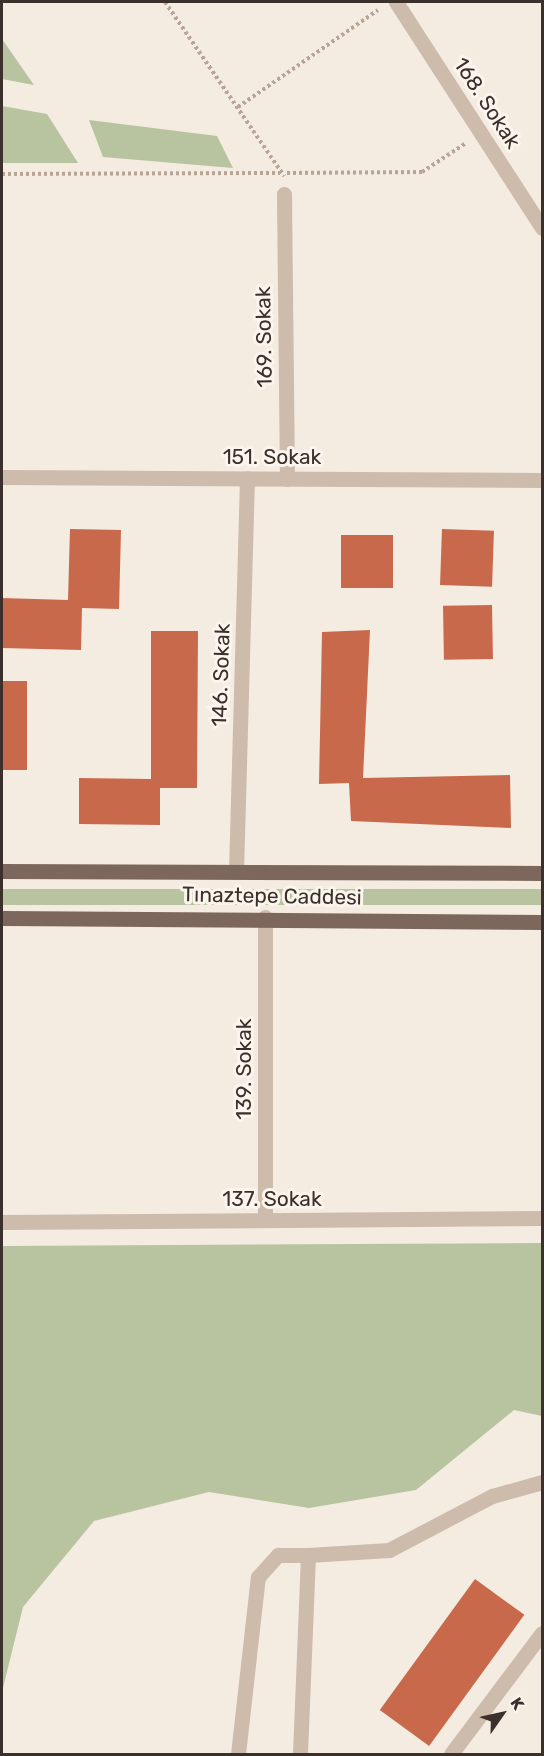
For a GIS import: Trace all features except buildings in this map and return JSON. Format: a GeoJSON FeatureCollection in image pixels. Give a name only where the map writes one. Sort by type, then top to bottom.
{"type":"FeatureCollection","features":[{"type":"Feature","properties":{"kind":"main road","name":"Tınaztepe Caddesi"},"geometry":{"type":"LineString","coordinates":[[2,871],[543,873]]}},
{"type":"Feature","properties":{"kind":"main road","name":"Tınaztepe Caddesi"},"geometry":{"type":"LineString","coordinates":[[2,918],[265,917],[543,922]]}},
{"type":"Feature","properties":{"kind":"street","name":"168. Sokak"},"geometry":{"type":"LineString","coordinates":[[396,2],[543,228]]}},
{"type":"Feature","properties":{"kind":"street","name":"169. Sokak"},"geometry":{"type":"LineString","coordinates":[[284,194],[287,478]]}},
{"type":"Feature","properties":{"kind":"street","name":"151. Sokak"},"geometry":{"type":"LineString","coordinates":[[2,477],[543,480]]}},
{"type":"Feature","properties":{"kind":"street","name":"146. Sokak"},"geometry":{"type":"LineString","coordinates":[[236,872],[247,478]]}},
{"type":"Feature","properties":{"kind":"street","name":"139. Sokak"},"geometry":{"type":"LineString","coordinates":[[265,917],[265,1220]]}},
{"type":"Feature","properties":{"kind":"street","name":"137. Sokak"},"geometry":{"type":"LineString","coordinates":[[2,1222],[543,1218]]}},
{"type":"Feature","properties":{"kind":"street"},"geometry":{"type":"LineString","coordinates":[[238,1755],[258,1577],[278,1555],[389,1550],[492,1496],[543,1482]]}},
{"type":"Feature","properties":{"kind":"street"},"geometry":{"type":"LineString","coordinates":[[300,1755],[308,1555]]}},
{"type":"Feature","properties":{"kind":"street"},"geometry":{"type":"LineString","coordinates":[[451,1755],[543,1633]]}},
{"type":"Feature","properties":{"kind":"path"},"geometry":{"type":"LineString","coordinates":[[165,2],[284,173],[284,194]]}},
{"type":"Feature","properties":{"kind":"path"},"geometry":{"type":"LineString","coordinates":[[238,107],[380,8]]}},
{"type":"Feature","properties":{"kind":"path"},"geometry":{"type":"LineString","coordinates":[[2,174],[422,172],[482,133]]}},
{"type":"Feature","properties":{"kind":"green space"},"geometry":{"type":"Polygon","coordinates":[[[2,39],[34,85],[2,79],[2,39]]]}},
{"type":"Feature","properties":{"kind":"green space"},"geometry":{"type":"Polygon","coordinates":[[[2,106],[47,114],[78,163],[2,163],[2,106]]]}},
{"type":"Feature","properties":{"kind":"green space"},"geometry":{"type":"Polygon","coordinates":[[[89,120],[217,136],[233,168],[103,157],[89,120]]]}},
{"type":"Feature","properties":{"kind":"green space"},"geometry":{"type":"Polygon","coordinates":[[[2,889],[542,889],[542,905],[2,905],[2,889]]]}},
{"type":"Feature","properties":{"kind":"green space"},"geometry":{"type":"Polygon","coordinates":[[[542,1243],[542,1416],[514,1410],[416,1490],[309,1508],[209,1492],[94,1521],[23,1607],[2,1692],[2,1246],[542,1243]]]}}]}
